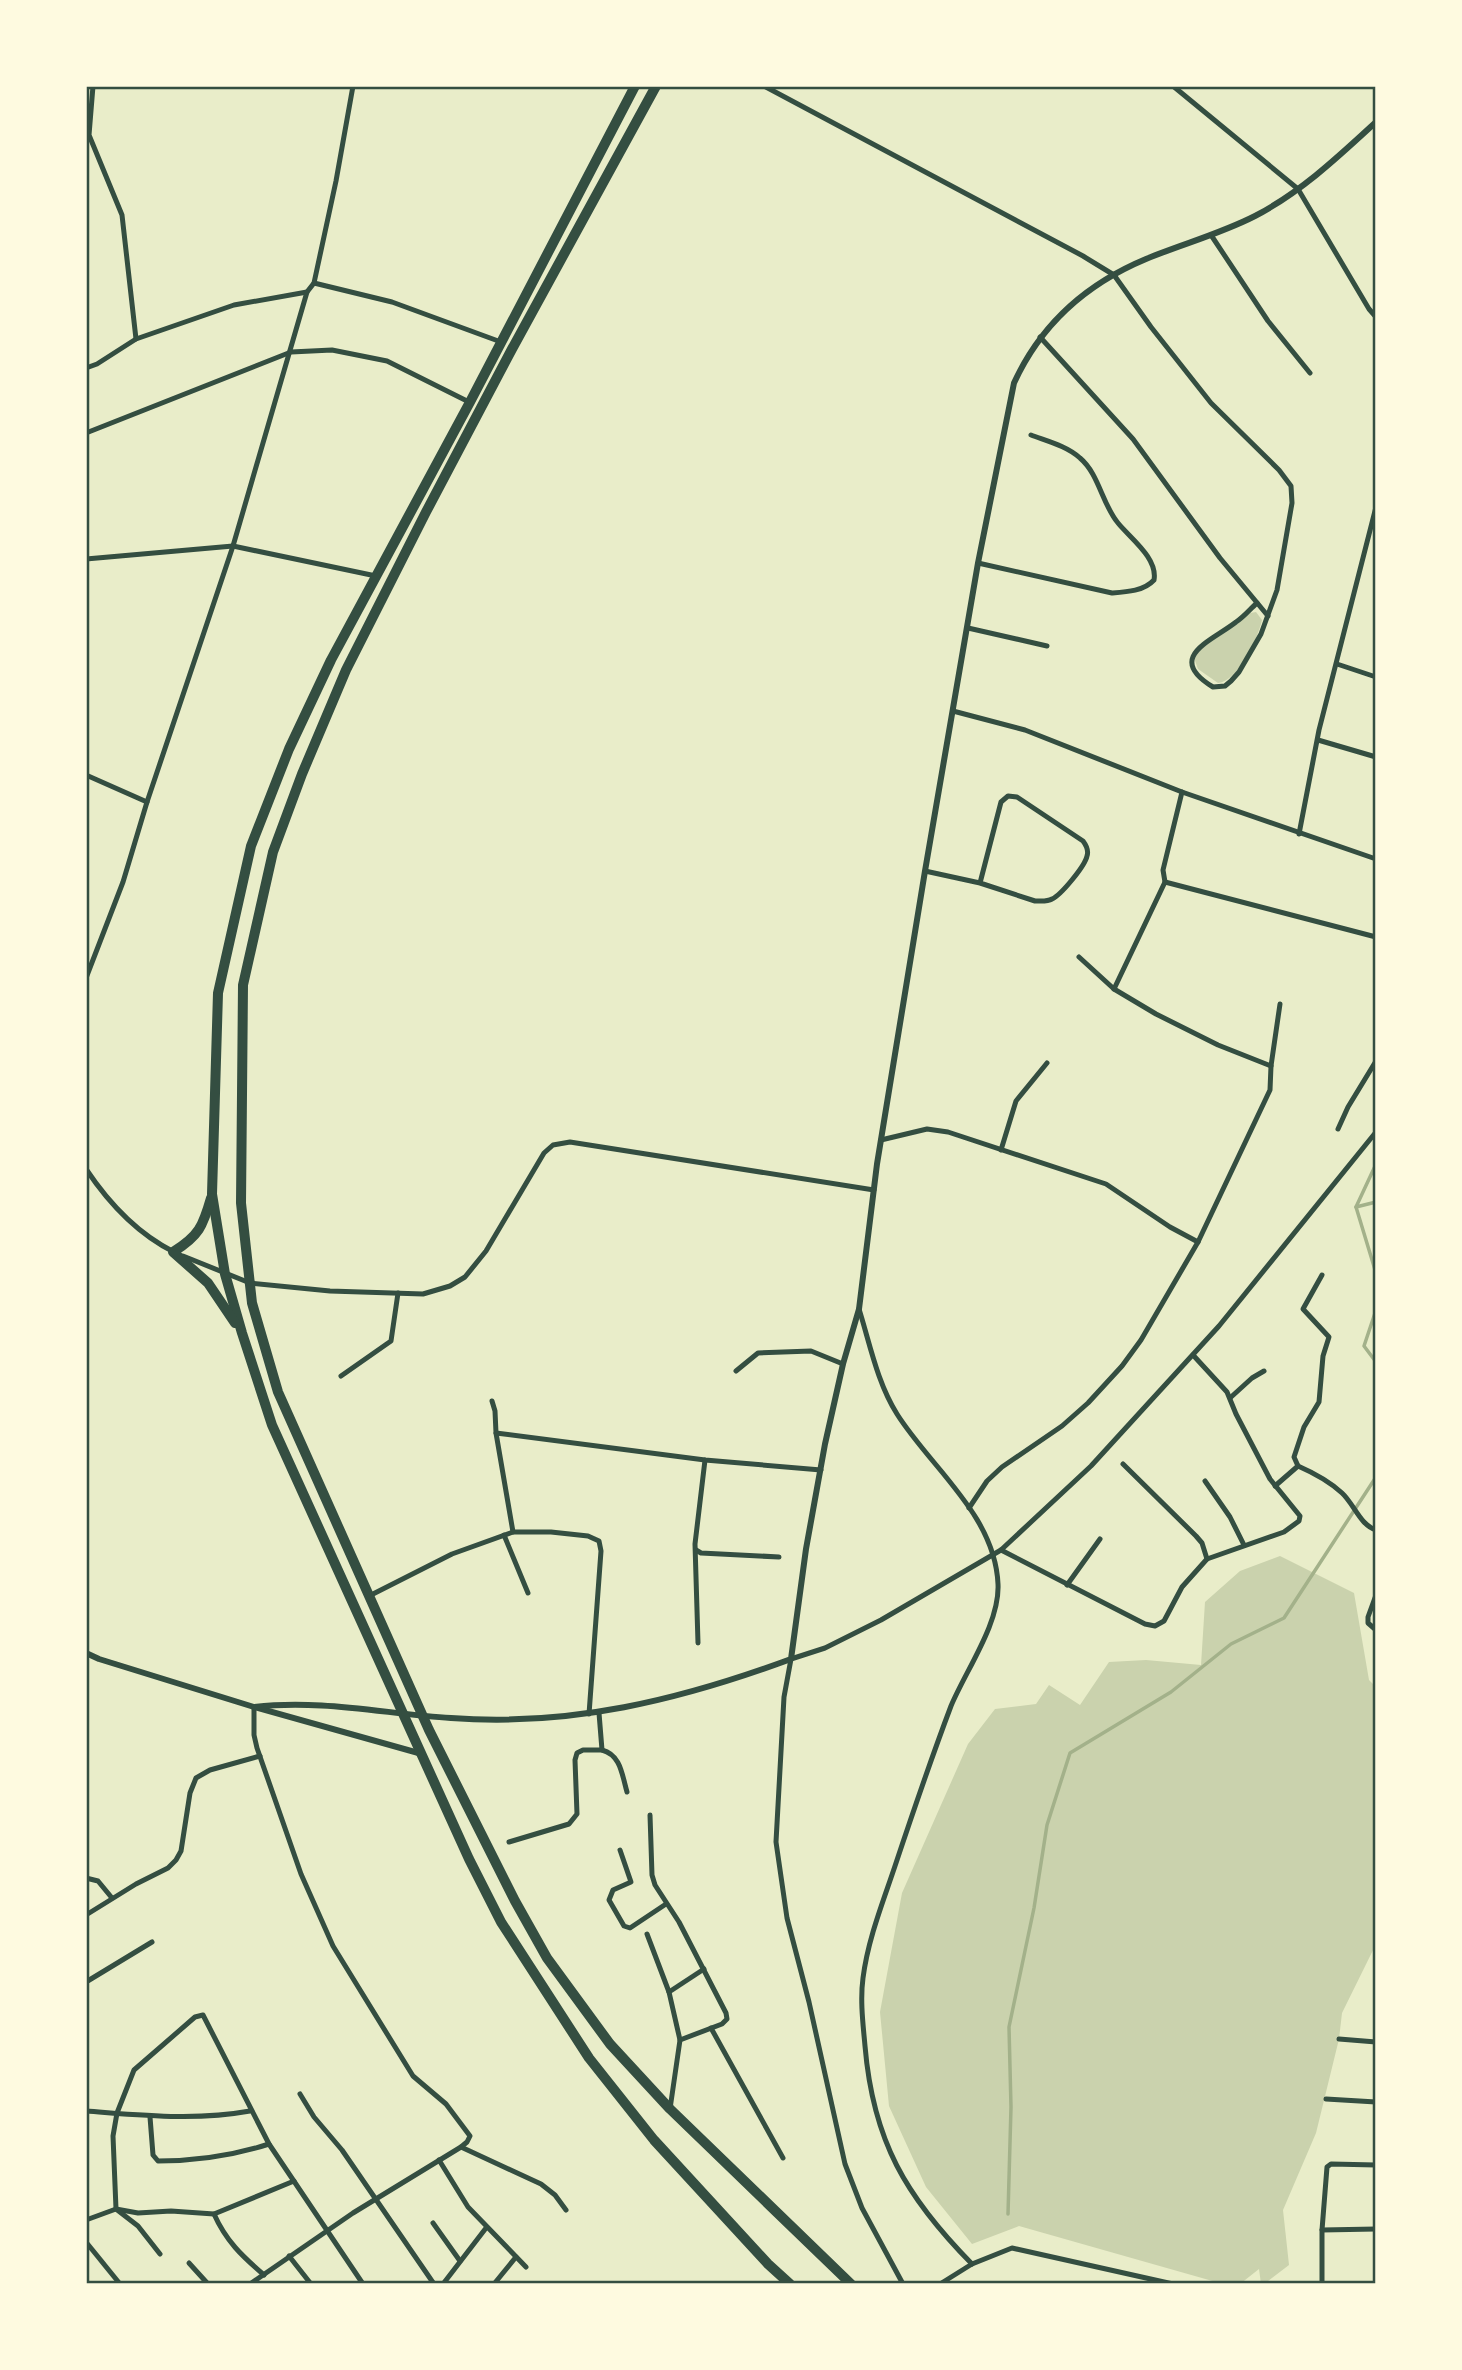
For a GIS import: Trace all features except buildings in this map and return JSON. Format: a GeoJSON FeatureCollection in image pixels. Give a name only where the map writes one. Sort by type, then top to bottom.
{"type":"FeatureCollection","features":[{"type":"Feature","properties":{"kind":"highway"},"geometry":{"type":"LineString","coordinates":[[635,86],[331,660],[295,738],[251,846],[218,993],[212,1194],[225,1274],[272,1425],[469,1859],[501,1922],[589,2058],[654,2140],[768,2264],[790,2284]]}},
{"type":"Feature","properties":{"kind":"highway"},"geometry":{"type":"LineString","coordinates":[[656,86],[507,359],[346,670],[302,774],[273,852],[243,985],[241,1203],[252,1303],[278,1392],[429,1730],[515,1901],[547,1958],[610,2044],[670,2109],[850,2284]]}},
{"type":"Feature","properties":{"kind":"highway"},"geometry":{"type":"LineString","coordinates":[[212,1194],[199,1231],[191,1241],[173,1252],[208,1283],[242,1333]]}},
{"type":"Feature","properties":{"kind":"street"},"geometry":{"type":"LineString","coordinates":[[93,86],[88,135],[122,215],[136,339]]}},
{"type":"Feature","properties":{"kind":"street"},"geometry":{"type":"LineString","coordinates":[[86,978],[123,882],[233,546],[307,292],[314,283],[353,86]]}},
{"type":"Feature","properties":{"kind":"street"},"geometry":{"type":"LineString","coordinates":[[764,86],[1114,275],[1211,403],[1279,470],[1291,486],[1292,503],[1277,590],[1268,617],[1239,672],[1231,681],[1213,687],[1205,682],[1192,664],[1196,649],[1236,622],[1257,603]]}},
{"type":"Feature","properties":{"kind":"street"},"geometry":{"type":"LineString","coordinates":[[1173,86],[1298,189],[1368,309],[1376,317]]}},
{"type":"Feature","properties":{"kind":"street"},"geometry":{"type":"LineString","coordinates":[[903,2284],[862,2208],[845,2164],[809,2002],[787,1918],[776,1842],[784,1698],[825,1444],[859,1309],[881,1140],[925,871],[978,563],[1014,383],[1040,336],[1078,298],[1144,259],[1255,216],[1322,172],[1376,122]]}},
{"type":"Feature","properties":{"kind":"street"},"geometry":{"type":"LineString","coordinates":[[1211,235],[1268,321],[1310,373]]}},
{"type":"Feature","properties":{"kind":"street"},"geometry":{"type":"LineString","coordinates":[[314,283],[392,302],[501,342]]}},
{"type":"Feature","properties":{"kind":"street"},"geometry":{"type":"LineString","coordinates":[[86,368],[136,339],[234,306],[307,292]]}},
{"type":"Feature","properties":{"kind":"street"},"geometry":{"type":"LineString","coordinates":[[1040,336],[1133,439],[1220,558],[1268,617]]}},
{"type":"Feature","properties":{"kind":"street"},"geometry":{"type":"LineString","coordinates":[[86,433],[291,352],[332,349],[387,361],[470,402]]}},
{"type":"Feature","properties":{"kind":"street"},"geometry":{"type":"LineString","coordinates":[[978,563],[1112,593],[1145,587],[1154,580],[1155,569],[1109,512],[1088,466],[1081,458],[1056,444],[1031,435]]}},
{"type":"Feature","properties":{"kind":"street"},"geometry":{"type":"LineString","coordinates":[[1299,834],[1318,740],[1376,507]]}},
{"type":"Feature","properties":{"kind":"street"},"geometry":{"type":"LineString","coordinates":[[86,559],[233,546],[376,576]]}},
{"type":"Feature","properties":{"kind":"street"},"geometry":{"type":"LineString","coordinates":[[968,628],[1047,646]]}},
{"type":"Feature","properties":{"kind":"street"},"geometry":{"type":"LineString","coordinates":[[1337,664],[1376,677]]}},
{"type":"Feature","properties":{"kind":"street"},"geometry":{"type":"LineString","coordinates":[[953,710],[1025,730],[1182,792],[1376,859]]}},
{"type":"Feature","properties":{"kind":"street"},"geometry":{"type":"LineString","coordinates":[[1318,740],[1376,757]]}},
{"type":"Feature","properties":{"kind":"street"},"geometry":{"type":"LineString","coordinates":[[86,775],[148,802]]}},
{"type":"Feature","properties":{"kind":"street"},"geometry":{"type":"LineString","coordinates":[[1114,989],[1165,882],[1163,870],[1182,792]]}},
{"type":"Feature","properties":{"kind":"street"},"geometry":{"type":"LineString","coordinates":[[925,871],[980,883],[1035,901],[1053,899],[1061,893],[1084,863],[1088,855],[1087,848],[1083,841],[1028,804],[1017,797],[1008,796],[1001,802],[980,883]]}},
{"type":"Feature","properties":{"kind":"street"},"geometry":{"type":"LineString","coordinates":[[1165,882],[1376,937]]}},
{"type":"Feature","properties":{"kind":"street"},"geometry":{"type":"LineString","coordinates":[[1079,957],[1114,989],[1218,1045],[1271,1066]]}},
{"type":"Feature","properties":{"kind":"street"},"geometry":{"type":"LineString","coordinates":[[969,1508],[988,1480],[1002,1466],[1062,1426],[1122,1366],[1141,1340],[1198,1242],[1270,1090],[1280,1004]]}},
{"type":"Feature","properties":{"kind":"street"},"geometry":{"type":"LineString","coordinates":[[1338,1129],[1376,1061]]}},
{"type":"Feature","properties":{"kind":"street"},"geometry":{"type":"LineString","coordinates":[[1001,1150],[1016,1101],[1047,1063]]}},
{"type":"Feature","properties":{"kind":"street"},"geometry":{"type":"LineString","coordinates":[[881,1140],[927,1129],[948,1132],[1106,1184],[1170,1227],[1198,1242]]}},
{"type":"Feature","properties":{"kind":"street"},"geometry":{"type":"LineString","coordinates":[[254,1707],[277,1704],[354,1707],[442,1718],[485,1720],[599,1713],[695,1691],[825,1648],[881,1620],[993,1556],[1091,1466],[1227,1317],[1376,1132]]}},
{"type":"Feature","properties":{"kind":"street"},"geometry":{"type":"LineString","coordinates":[[86,1169],[104,1196],[157,1244],[225,1274],[250,1283],[330,1291],[424,1294],[450,1286],[465,1277],[486,1251],[544,1153],[553,1144],[570,1142],[874,1190]]}},
{"type":"Feature","properties":{"kind":"street"},"geometry":{"type":"LineString","coordinates":[[1322,1275],[1303,1309],[1329,1337],[1323,1356],[1319,1402],[1304,1427],[1294,1457],[1298,1466],[1315,1473],[1343,1493],[1368,1528],[1376,1530]]}},
{"type":"Feature","properties":{"kind":"street"},"geometry":{"type":"LineString","coordinates":[[341,1377],[391,1341],[398,1293]]}},
{"type":"Feature","properties":{"kind":"street"},"geometry":{"type":"LineString","coordinates":[[859,1309],[881,1382],[895,1411],[984,1531],[998,1582],[996,1606],[981,1646],[951,1708],[916,1800],[877,1918],[863,1978],[862,1999],[866,2065],[874,2106],[887,2143],[912,2194],[927,2215],[972,2264]]}},
{"type":"Feature","properties":{"kind":"street"},"geometry":{"type":"LineString","coordinates":[[736,1371],[758,1353],[811,1352],[843,1364]]}},
{"type":"Feature","properties":{"kind":"street"},"geometry":{"type":"LineString","coordinates":[[1001,1550],[1145,1624],[1158,1626],[1164,1621],[1182,1587],[1207,1559],[1284,1532],[1300,1519],[1275,1486],[1227,1392],[1193,1355]]}},
{"type":"Feature","properties":{"kind":"street"},"geometry":{"type":"LineString","coordinates":[[1230,1398],[1264,1371]]}},
{"type":"Feature","properties":{"kind":"street"},"geometry":{"type":"LineString","coordinates":[[492,1401],[513,1532]]}},
{"type":"Feature","properties":{"kind":"street"},"geometry":{"type":"LineString","coordinates":[[496,1433],[705,1460],[821,1470]]}},
{"type":"Feature","properties":{"kind":"street"},"geometry":{"type":"LineString","coordinates":[[698,1643],[694,1564],[705,1460]]}},
{"type":"Feature","properties":{"kind":"street"},"geometry":{"type":"LineString","coordinates":[[1123,1464],[1196,1536],[1202,1543],[1207,1559]]}},
{"type":"Feature","properties":{"kind":"street"},"geometry":{"type":"LineString","coordinates":[[1275,1486],[1298,1466]]}},
{"type":"Feature","properties":{"kind":"street"},"geometry":{"type":"LineString","coordinates":[[1205,1480],[1230,1517],[1244,1545]]}},
{"type":"Feature","properties":{"kind":"street"},"geometry":{"type":"LineString","coordinates":[[369,1597],[452,1554],[513,1532],[563,1533],[588,1536],[599,1541],[601,1551],[589,1714]]}},
{"type":"Feature","properties":{"kind":"street"},"geometry":{"type":"LineString","coordinates":[[504,1535],[527,1593]]}},
{"type":"Feature","properties":{"kind":"street"},"geometry":{"type":"LineString","coordinates":[[1067,1586],[1100,1539]]}},
{"type":"Feature","properties":{"kind":"street"},"geometry":{"type":"LineString","coordinates":[[696,1550],[701,1553],[779,1557]]}},
{"type":"Feature","properties":{"kind":"street"},"geometry":{"type":"LineString","coordinates":[[1376,1595],[1368,1616],[1368,1623],[1376,1630]]}},
{"type":"Feature","properties":{"kind":"street"},"geometry":{"type":"LineString","coordinates":[[86,1653],[254,1707],[423,1754]]}},
{"type":"Feature","properties":{"kind":"street"},"geometry":{"type":"LineString","coordinates":[[250,2284],[326,2230],[461,2147],[470,2136],[446,2104],[414,2076],[321,1922],[301,1874],[260,1756],[254,1735],[254,1707]]}},
{"type":"Feature","properties":{"kind":"street"},"geometry":{"type":"LineString","coordinates":[[599,1713],[602,1750]]}},
{"type":"Feature","properties":{"kind":"street"},"geometry":{"type":"LineString","coordinates":[[509,1842],[569,1824],[574,1820],[577,1814],[575,1760],[577,1753],[583,1750],[611,1752],[617,1758],[627,1792]]}},
{"type":"Feature","properties":{"kind":"street"},"geometry":{"type":"LineString","coordinates":[[86,1914],[168,1868],[176,1860],[181,1851],[190,1793],[196,1778],[210,1770],[260,1756]]}},
{"type":"Feature","properties":{"kind":"street"},"geometry":{"type":"LineString","coordinates":[[650,1815],[652,1875],[655,1885],[679,1922],[727,2019],[722,2024],[680,2040]]}},
{"type":"Feature","properties":{"kind":"street"},"geometry":{"type":"LineString","coordinates":[[620,1850],[631,1882],[613,1890],[610,1900],[624,1926],[630,1928],[666,1904]]}},
{"type":"Feature","properties":{"kind":"street"},"geometry":{"type":"LineString","coordinates":[[86,1878],[97,1881],[112,1898]]}},
{"type":"Feature","properties":{"kind":"street"},"geometry":{"type":"LineString","coordinates":[[647,1934],[669,1992],[680,2040],[670,2109]]}},
{"type":"Feature","properties":{"kind":"street"},"geometry":{"type":"LineString","coordinates":[[86,1982],[152,1942]]}},
{"type":"Feature","properties":{"kind":"street"},"geometry":{"type":"LineString","coordinates":[[669,1992],[704,1969]]}},
{"type":"Feature","properties":{"kind":"street"},"geometry":{"type":"LineString","coordinates":[[160,2254],[138,2226],[116,2209],[113,2136],[117,2113],[134,2070],[195,2017],[203,2015],[269,2144],[363,2284]]}},
{"type":"Feature","properties":{"kind":"street"},"geometry":{"type":"LineString","coordinates":[[711,2028],[783,2158]]}},
{"type":"Feature","properties":{"kind":"street"},"geometry":{"type":"LineString","coordinates":[[1339,2039],[1376,2040]]}},
{"type":"Feature","properties":{"kind":"street"},"geometry":{"type":"LineString","coordinates":[[300,2094],[314,2118],[342,2150],[434,2284]]}},
{"type":"Feature","properties":{"kind":"street"},"geometry":{"type":"LineString","coordinates":[[1326,2099],[1376,2102]]}},
{"type":"Feature","properties":{"kind":"street"},"geometry":{"type":"LineString","coordinates":[[86,2111],[150,2117],[219,2117],[250,2111]]}},
{"type":"Feature","properties":{"kind":"street"},"geometry":{"type":"LineString","coordinates":[[150,2117],[153,2155],[158,2161],[228,2157],[269,2144]]}},
{"type":"Feature","properties":{"kind":"street"},"geometry":{"type":"LineString","coordinates":[[461,2147],[541,2184],[555,2195],[566,2210]]}},
{"type":"Feature","properties":{"kind":"street"},"geometry":{"type":"LineString","coordinates":[[439,2160],[468,2207],[526,2267]]}},
{"type":"Feature","properties":{"kind":"street"},"geometry":{"type":"LineString","coordinates":[[1322,2284],[1322,2230],[1327,2167],[1331,2164],[1376,2165]]}},
{"type":"Feature","properties":{"kind":"street"},"geometry":{"type":"LineString","coordinates":[[86,2220],[116,2209],[138,2213],[171,2211],[214,2214],[294,2181]]}},
{"type":"Feature","properties":{"kind":"street"},"geometry":{"type":"LineString","coordinates":[[214,2214],[228,2241],[264,2275]]}},
{"type":"Feature","properties":{"kind":"street"},"geometry":{"type":"LineString","coordinates":[[433,2223],[460,2261]]}},
{"type":"Feature","properties":{"kind":"street"},"geometry":{"type":"LineString","coordinates":[[443,2284],[486,2228]]}},
{"type":"Feature","properties":{"kind":"street"},"geometry":{"type":"LineString","coordinates":[[1322,2230],[1376,2229]]}},
{"type":"Feature","properties":{"kind":"street"},"geometry":{"type":"LineString","coordinates":[[86,2242],[120,2284]]}},
{"type":"Feature","properties":{"kind":"street"},"geometry":{"type":"LineString","coordinates":[[940,2284],[972,2264],[1012,2248],[1173,2284]]}},
{"type":"Feature","properties":{"kind":"street"},"geometry":{"type":"LineString","coordinates":[[289,2256],[311,2284]]}},
{"type":"Feature","properties":{"kind":"street"},"geometry":{"type":"LineString","coordinates":[[494,2284],[516,2257]]}},
{"type":"Feature","properties":{"kind":"street"},"geometry":{"type":"LineString","coordinates":[[189,2263],[208,2284]]}},
{"type":"Feature","properties":{"kind":"green space"},"geometry":{"type":"Polygon","coordinates":[[[1256,612],[1262,620],[1260,628],[1246,658],[1233,675],[1218,683],[1198,669],[1194,658],[1199,649],[1250,613],[1256,612]]]}},
{"type":"Feature","properties":{"kind":"green space"},"geometry":{"type":"Polygon","coordinates":[[[1280,1556],[1354,1593],[1369,1680],[1376,1687],[1376,1944],[1342,2013],[1339,2039],[1316,2133],[1283,2210],[1289,2265],[1264,2284],[1261,2284],[1259,2269],[1240,2284],[1223,2284],[1019,2226],[972,2244],[926,2187],[889,2106],[880,2012],[902,1893],[968,1744],[995,1709],[1036,1704],[1049,1685],[1080,1705],[1109,1662],[1146,1660],[1201,1665],[1205,1602],[1240,1571],[1280,1556]]]}},
{"type":"Feature","properties":{"kind":"waterway"},"geometry":{"type":"LineString","coordinates":[[1376,1164],[1356,1207],[1376,1273]]}},
{"type":"Feature","properties":{"kind":"waterway"},"geometry":{"type":"LineString","coordinates":[[1356,1207],[1376,1202]]}},
{"type":"Feature","properties":{"kind":"waterway"},"geometry":{"type":"LineString","coordinates":[[1376,1310],[1364,1346],[1376,1362]]}},
{"type":"Feature","properties":{"kind":"waterway"},"geometry":{"type":"LineString","coordinates":[[1008,2214],[1011,2107],[1009,2027],[1034,1908],[1047,1825],[1070,1753],[1171,1692],[1231,1644],[1284,1618],[1376,1477]]}}]}
